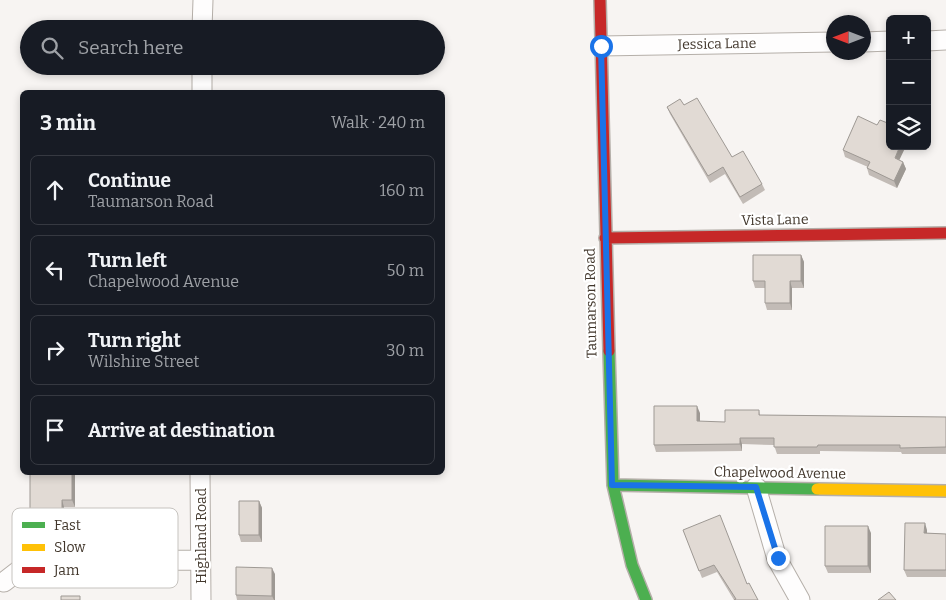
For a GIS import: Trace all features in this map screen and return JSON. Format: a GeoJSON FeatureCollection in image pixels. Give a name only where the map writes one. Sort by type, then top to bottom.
{"type":"FeatureCollection","features":[{"type":"Feature","properties":{"kind":"street"},"geometry":{"type":"LineString","coordinates":[[202,0],[202,20]]}},
{"type":"Feature","properties":{"kind":"street","name":"Taumarson Road"},"geometry":{"type":"LineString","coordinates":[[600,0],[612,485],[632,565],[646,600]]}},
{"type":"Feature","properties":{"kind":"street"},"geometry":{"type":"LineString","coordinates":[[931,41],[946,40]]}},
{"type":"Feature","properties":{"kind":"street"},"geometry":{"type":"LineString","coordinates":[[871,42],[886,41]]}},
{"type":"Feature","properties":{"kind":"street","name":"Jessica Lane"},"geometry":{"type":"LineString","coordinates":[[601,46],[826,42]]}},
{"type":"Feature","properties":{"kind":"street"},"geometry":{"type":"LineString","coordinates":[[202,75],[202,90]]}},
{"type":"Feature","properties":{"kind":"street","name":"Vista Lane"},"geometry":{"type":"LineString","coordinates":[[605,238],[946,233]]}},
{"type":"Feature","properties":{"kind":"street","name":"Highland Road"},"geometry":{"type":"LineString","coordinates":[[200,475],[201,600]]}},
{"type":"Feature","properties":{"kind":"street","name":"Chapelwood Avenue"},"geometry":{"type":"LineString","coordinates":[[612,485],[946,491]]}},
{"type":"Feature","properties":{"kind":"street"},"geometry":{"type":"LineString","coordinates":[[756,487],[778,558],[800,600]]}},
{"type":"Feature","properties":{"kind":"street"},"geometry":{"type":"LineString","coordinates":[[178,560],[200,560]]}},
{"type":"Feature","properties":{"kind":"street"},"geometry":{"type":"LineString","coordinates":[[4,582],[12,576]]}},
{"type":"Feature","properties":{"kind":"building"},"geometry":{"type":"Polygon","coordinates":[[[697,98],[732,157],[743,151],[762,184],[740,197],[723,167],[708,176],[667,107],[680,99],[684,105],[697,98]]]}},
{"type":"Feature","properties":{"kind":"building"},"geometry":{"type":"Polygon","coordinates":[[[858,116],[877,125],[880,120],[886,122],[886,150],[898,150],[895,158],[903,162],[894,181],[867,168],[870,162],[843,150],[858,116]]]}},
{"type":"Feature","properties":{"kind":"building"},"geometry":{"type":"Polygon","coordinates":[[[753,255],[801,255],[801,281],[790,281],[790,303],[765,303],[765,281],[753,281],[753,255]]]}},
{"type":"Feature","properties":{"kind":"building"},"geometry":{"type":"Polygon","coordinates":[[[654,406],[697,406],[697,421],[725,422],[725,410],[759,410],[759,415],[946,417],[946,447],[900,448],[900,445],[818,445],[817,447],[774,447],[774,438],[740,438],[740,444],[654,445],[654,406]]]}},
{"type":"Feature","properties":{"kind":"building"},"geometry":{"type":"Polygon","coordinates":[[[30,475],[72,475],[72,500],[62,500],[62,508],[30,508],[30,475]]]}},
{"type":"Feature","properties":{"kind":"building"},"geometry":{"type":"Polygon","coordinates":[[[239,501],[259,501],[259,535],[239,535],[239,501]]]}},
{"type":"Feature","properties":{"kind":"building"},"geometry":{"type":"Polygon","coordinates":[[[720,515],[747,584],[749,583],[758,600],[734,600],[736,599],[714,565],[699,571],[683,530],[720,515]]]}},
{"type":"Feature","properties":{"kind":"building"},"geometry":{"type":"Polygon","coordinates":[[[905,523],[925,523],[924,533],[946,534],[946,570],[904,570],[905,523]]]}},
{"type":"Feature","properties":{"kind":"building"},"geometry":{"type":"Polygon","coordinates":[[[825,526],[868,526],[868,566],[825,566],[825,526]]]}},
{"type":"Feature","properties":{"kind":"building"},"geometry":{"type":"Polygon","coordinates":[[[236,567],[272,568],[272,596],[236,595],[236,567]]]}},
{"type":"Feature","properties":{"kind":"building"},"geometry":{"type":"Polygon","coordinates":[[[889,592],[896,600],[878,600],[889,592]]]}},
{"type":"Feature","properties":{"kind":"building"},"geometry":{"type":"Polygon","coordinates":[[[61,596],[80,596],[80,600],[61,600],[61,596]]]}},
{"type":"Feature","properties":{"kind":"traffic: fast"},"geometry":{"type":"LineString","coordinates":[[609,351],[613,485],[632,565],[646,600]]}},
{"type":"Feature","properties":{"kind":"traffic: fast"},"geometry":{"type":"LineString","coordinates":[[613,485],[817,489]]}},
{"type":"Feature","properties":{"kind":"traffic: slow"},"geometry":{"type":"LineString","coordinates":[[817,489],[946,491]]}},
{"type":"Feature","properties":{"kind":"traffic: jam"},"geometry":{"type":"LineString","coordinates":[[600,0],[609,351]]}},
{"type":"Feature","properties":{"kind":"traffic: jam"},"geometry":{"type":"LineString","coordinates":[[605,238],[946,233]]}},
{"type":"Feature","properties":{"kind":"route"},"geometry":{"type":"LineString","coordinates":[[601,46],[612,485],[756,487],[778,558]]}}]}
